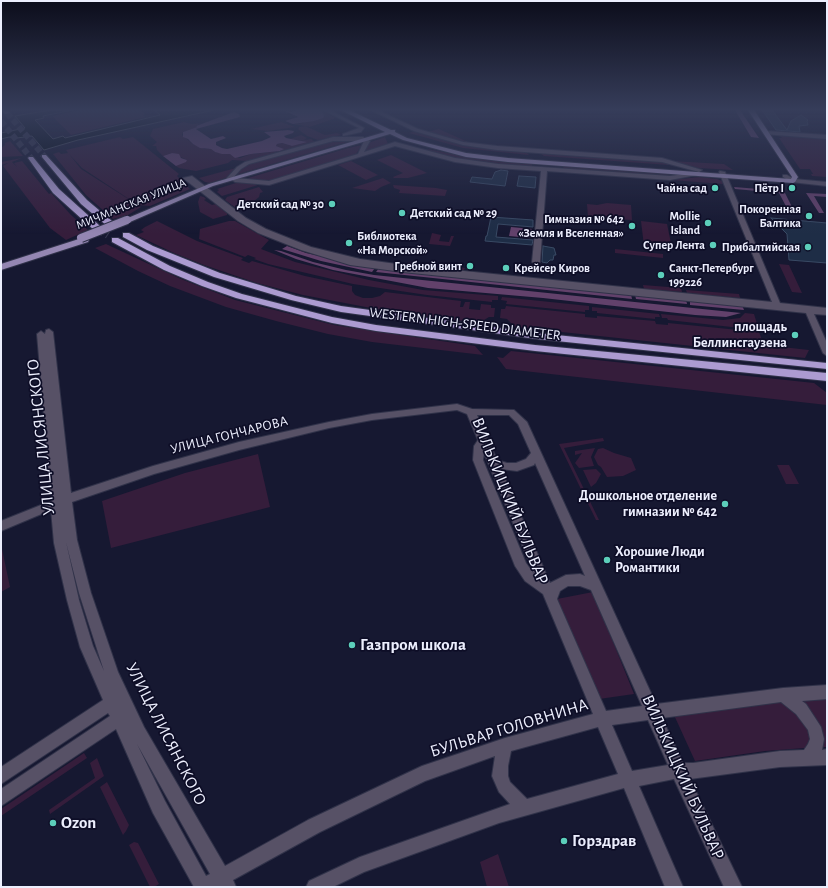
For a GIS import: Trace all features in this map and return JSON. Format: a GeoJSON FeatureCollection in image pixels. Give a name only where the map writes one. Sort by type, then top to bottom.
{"type":"FeatureCollection","features":[{"type":"Feature","properties":{"kind":"highway"},"geometry":{"type":"LineString","coordinates":[[44,156],[84,202],[109,223]]}},
{"type":"Feature","properties":{"kind":"highway"},"geometry":{"type":"LineString","coordinates":[[31,158],[56,191],[98,228]]}},
{"type":"Feature","properties":{"kind":"highway","name":"WESTERN HIGH-SPEED DIAMETER"},"geometry":{"type":"LineString","coordinates":[[123,233],[150,248],[217,275],[294,298],[341,309],[537,336],[827,366]]}},
{"type":"Feature","properties":{"kind":"highway","name":"WESTERN HIGH-SPEED DIAMETER"},"geometry":{"type":"LineString","coordinates":[[111,237],[167,268],[205,284],[239,296],[332,320],[376,328],[535,348],[827,377]]}},
{"type":"Feature","properties":{"kind":"main road","name":"МИЧМАНСКАЯ УЛИЦА"},"geometry":{"type":"LineString","coordinates":[[1,267],[83,239],[203,190],[327,151]]}},
{"type":"Feature","properties":{"kind":"main road"},"geometry":{"type":"LineString","coordinates":[[451,151],[494,159],[699,172]]}},
{"type":"Feature","properties":{"kind":"main road"},"geometry":{"type":"LineString","coordinates":[[475,151],[699,172],[794,179]]}},
{"type":"Feature","properties":{"kind":"main road"},"geometry":{"type":"LineString","coordinates":[[771,151],[786,176]]}},
{"type":"Feature","properties":{"kind":"main road"},"geometry":{"type":"LineString","coordinates":[[777,151],[794,179]]}},
{"type":"Feature","properties":{"kind":"main road"},"geometry":{"type":"LineString","coordinates":[[723,174],[786,176]]}},
{"type":"Feature","properties":{"kind":"main road","name":"МИЧМАНСКАЯ УЛИЦА"},"geometry":{"type":"LineString","coordinates":[[1,263],[83,239]]}},
{"type":"Feature","properties":{"kind":"street"},"geometry":{"type":"LineString","coordinates":[[288,151],[247,163],[239,168],[232,180],[269,182],[372,151]]}},
{"type":"Feature","properties":{"kind":"street"},"geometry":{"type":"LineString","coordinates":[[421,151],[438,156],[498,166],[544,170],[670,178],[699,172]]}},
{"type":"Feature","properties":{"kind":"street"},"geometry":{"type":"LineString","coordinates":[[429,151],[438,156]]}},
{"type":"Feature","properties":{"kind":"street"},"geometry":{"type":"LineString","coordinates":[[541,151],[662,160],[699,172]]}},
{"type":"Feature","properties":{"kind":"street"},"geometry":{"type":"LineString","coordinates":[[534,282],[544,170]]}},
{"type":"Feature","properties":{"kind":"street"},"geometry":{"type":"LineString","coordinates":[[723,174],[778,307]]}},
{"type":"Feature","properties":{"kind":"street"},"geometry":{"type":"LineString","coordinates":[[786,176],[794,179],[827,184]]}},
{"type":"Feature","properties":{"kind":"street"},"geometry":{"type":"LineString","coordinates":[[794,179],[827,179]]}},
{"type":"Feature","properties":{"kind":"street"},"geometry":{"type":"LineString","coordinates":[[203,190],[240,220],[260,232],[294,246],[353,263],[390,269],[827,312]]}},
{"type":"Feature","properties":{"kind":"street"},"geometry":{"type":"LineString","coordinates":[[778,307],[809,312],[827,312]]}},
{"type":"Feature","properties":{"kind":"street"},"geometry":{"type":"LineString","coordinates":[[809,312],[827,353]]}},
{"type":"Feature","properties":{"kind":"street","name":"УЛИЦА ЛИСЯНСКОГО"},"geometry":{"type":"LineString","coordinates":[[45,333],[62,501],[60,543],[73,600],[87,647],[118,704],[139,732],[224,882]]}},
{"type":"Feature","properties":{"kind":"street","name":"УЛИЦА ГОНЧАРОВА"},"geometry":{"type":"LineString","coordinates":[[1,526],[62,501],[153,470],[239,446],[329,425],[372,417],[457,407],[471,412]]}},
{"type":"Feature","properties":{"kind":"street","name":"ВИЛЬКИЦКИЙ БУЛЬВАР"},"geometry":{"type":"LineString","coordinates":[[674,887],[471,412],[511,412],[522,422],[679,771],[733,887]]}},
{"type":"Feature","properties":{"kind":"street"},"geometry":{"type":"LineString","coordinates":[[483,440],[479,446],[478,460],[521,566],[529,577],[549,594],[555,587],[566,581],[580,580],[596,586]]}},
{"type":"Feature","properties":{"kind":"street"},"geometry":{"type":"LineString","coordinates":[[493,463],[507,467],[517,467],[530,462],[536,454]]}},
{"type":"Feature","properties":{"kind":"street","name":"БУЛЬВАР ГОЛОВНИНА"},"geometry":{"type":"LineString","coordinates":[[204,887],[224,882],[314,826],[416,777],[505,745],[602,720],[783,695],[827,692]]}},
{"type":"Feature","properties":{"kind":"street"},"geometry":{"type":"LineString","coordinates":[[783,695],[801,708],[814,727],[817,739],[815,748],[808,757]]}},
{"type":"Feature","properties":{"kind":"street"},"geometry":{"type":"LineString","coordinates":[[118,704],[118,719],[159,807],[204,887]]}},
{"type":"Feature","properties":{"kind":"street"},"geometry":{"type":"LineString","coordinates":[[1,776],[118,704]]}},
{"type":"Feature","properties":{"kind":"street"},"geometry":{"type":"LineString","coordinates":[[1,798],[118,719]]}},
{"type":"Feature","properties":{"kind":"street"},"geometry":{"type":"LineString","coordinates":[[505,745],[500,766],[500,776],[504,787],[525,808]]}},
{"type":"Feature","properties":{"kind":"street"},"geometry":{"type":"LineString","coordinates":[[315,887],[360,865],[430,839],[525,808],[627,780],[679,771],[694,771],[780,759],[827,757]]}},
{"type":"Feature","properties":{"kind":"shaded area"},"geometry":{"type":"Polygon","coordinates":[[[1,151],[19,151],[23,156],[1,157],[1,151]]]}},
{"type":"Feature","properties":{"kind":"shaded area"},"geometry":{"type":"Polygon","coordinates":[[[67,151],[151,151],[179,174],[177,176],[190,189],[150,206],[138,205],[82,168],[69,154],[81,169],[141,207],[128,215],[113,219],[86,195],[53,154],[59,152],[61,154],[68,153],[67,151]]]}},
{"type":"Feature","properties":{"kind":"shaded area"},"geometry":{"type":"Polygon","coordinates":[[[158,151],[214,151],[230,154],[240,158],[251,154],[281,151],[247,161],[232,160],[228,163],[196,171],[179,168],[176,166],[187,160],[172,153],[163,156],[158,151]]]}},
{"type":"Feature","properties":{"kind":"shaded area"},"geometry":{"type":"Polygon","coordinates":[[[276,151],[251,154],[235,158],[230,154],[215,152],[276,151]]]}},
{"type":"Feature","properties":{"kind":"shaded area"},"geometry":{"type":"Polygon","coordinates":[[[293,151],[315,151],[235,175],[243,166],[293,151]]]}},
{"type":"Feature","properties":{"kind":"shaded area"},"geometry":{"type":"Polygon","coordinates":[[[337,151],[358,151],[356,154],[273,180],[264,181],[245,179],[337,151]]]}},
{"type":"Feature","properties":{"kind":"shaded area"},"geometry":{"type":"Polygon","coordinates":[[[431,151],[532,164],[532,168],[490,164],[439,156],[431,151]]]}},
{"type":"Feature","properties":{"kind":"shaded area"},"geometry":{"type":"Polygon","coordinates":[[[495,151],[522,151],[526,152],[529,155],[495,151]]]}},
{"type":"Feature","properties":{"kind":"shaded area"},"geometry":{"type":"Polygon","coordinates":[[[788,151],[827,151],[827,177],[812,176],[811,174],[813,174],[810,169],[800,169],[788,151]]]}},
{"type":"Feature","properties":{"kind":"shaded area"},"geometry":{"type":"Polygon","coordinates":[[[539,152],[657,161],[683,166],[544,156],[539,152]]]}},
{"type":"Feature","properties":{"kind":"shaded area"},"geometry":{"type":"Polygon","coordinates":[[[172,153],[179,154],[181,158],[187,160],[186,162],[176,166],[163,156],[172,153]]]}},
{"type":"Feature","properties":{"kind":"shaded area"},"geometry":{"type":"Polygon","coordinates":[[[391,155],[427,173],[408,178],[394,178],[393,177],[403,173],[377,160],[391,155]]]}},
{"type":"Feature","properties":{"kind":"shaded area"},"geometry":{"type":"Polygon","coordinates":[[[22,158],[12,162],[17,167],[14,163],[22,161],[49,194],[51,193],[71,215],[88,230],[66,240],[50,228],[3,166],[8,163],[1,165],[1,162],[22,158]]]}},
{"type":"Feature","properties":{"kind":"shaded area"},"geometry":{"type":"Polygon","coordinates":[[[351,161],[378,175],[366,180],[338,165],[351,161]]]}},
{"type":"Feature","properties":{"kind":"shaded area"},"geometry":{"type":"Polygon","coordinates":[[[671,161],[724,164],[733,170],[698,168],[671,161]]]}},
{"type":"Feature","properties":{"kind":"shaded area"},"geometry":{"type":"Polygon","coordinates":[[[563,166],[683,174],[669,178],[564,170],[563,166]]]}},
{"type":"Feature","properties":{"kind":"shaded area"},"geometry":{"type":"Polygon","coordinates":[[[236,168],[229,177],[210,183],[199,178],[236,168]]]}},
{"type":"Feature","properties":{"kind":"shaded area"},"geometry":{"type":"Polygon","coordinates":[[[699,177],[717,179],[722,181],[723,184],[671,180],[699,177]]]}},
{"type":"Feature","properties":{"kind":"shaded area"},"geometry":{"type":"Polygon","coordinates":[[[383,178],[391,183],[375,191],[352,188],[383,178]]]}},
{"type":"Feature","properties":{"kind":"shaded area"},"geometry":{"type":"Polygon","coordinates":[[[239,182],[261,184],[222,196],[217,192],[219,190],[217,189],[239,182]]]}},
{"type":"Feature","properties":{"kind":"shaded area"},"geometry":{"type":"Polygon","coordinates":[[[393,185],[447,190],[445,196],[399,193],[400,190],[394,188],[393,185]]]}},
{"type":"Feature","properties":{"kind":"shaded area"},"geometry":{"type":"Polygon","coordinates":[[[259,187],[263,192],[260,193],[259,197],[253,202],[255,203],[239,210],[225,200],[227,197],[259,187]]]}},
{"type":"Feature","properties":{"kind":"shaded area"},"geometry":{"type":"Polygon","coordinates":[[[734,187],[784,191],[794,211],[788,210],[779,193],[735,189],[734,187]]]}},
{"type":"Feature","properties":{"kind":"shaded area"},"geometry":{"type":"Polygon","coordinates":[[[806,193],[827,194],[827,197],[814,196],[824,213],[819,213],[806,193]]]}},
{"type":"Feature","properties":{"kind":"shaded area"},"geometry":{"type":"Polygon","coordinates":[[[200,196],[204,197],[206,199],[204,200],[212,205],[216,204],[227,213],[227,215],[213,219],[200,212],[198,202],[200,196]]]}},
{"type":"Feature","properties":{"kind":"shaded area"},"geometry":{"type":"Polygon","coordinates":[[[607,203],[631,205],[632,220],[588,217],[587,204],[597,205],[607,203]]]}},
{"type":"Feature","properties":{"kind":"shaded area"},"geometry":{"type":"Polygon","coordinates":[[[157,221],[197,241],[243,258],[241,260],[249,263],[252,261],[305,276],[352,286],[352,291],[355,295],[363,298],[380,296],[385,292],[461,301],[460,307],[463,307],[465,302],[470,302],[469,309],[480,310],[481,304],[491,305],[491,308],[495,308],[494,317],[489,317],[479,323],[392,312],[303,295],[257,283],[204,265],[136,235],[144,232],[141,230],[157,221]]]}},
{"type":"Feature","properties":{"kind":"shaded area"},"geometry":{"type":"Polygon","coordinates":[[[229,221],[235,221],[269,240],[261,249],[295,262],[369,280],[423,290],[498,296],[498,300],[492,300],[492,302],[427,295],[353,284],[268,264],[248,255],[245,257],[199,239],[200,229],[229,221]]]}},
{"type":"Feature","properties":{"kind":"shaded area"},"geometry":{"type":"Polygon","coordinates":[[[641,221],[667,224],[672,248],[644,246],[641,221]]]}},
{"type":"Feature","properties":{"kind":"shaded area"},"geometry":{"type":"Polygon","coordinates":[[[511,227],[532,229],[531,238],[509,236],[511,227]]]}},
{"type":"Feature","properties":{"kind":"shaded area"},"geometry":{"type":"Polygon","coordinates":[[[432,233],[441,235],[439,241],[449,242],[451,236],[454,236],[450,246],[429,244],[432,233]]]}},
{"type":"Feature","properties":{"kind":"shaded area"},"geometry":{"type":"Polygon","coordinates":[[[106,244],[181,279],[235,300],[334,325],[475,346],[483,355],[372,342],[328,334],[226,307],[170,286],[95,248],[106,244]]]}},
{"type":"Feature","properties":{"kind":"shaded area"},"geometry":{"type":"Polygon","coordinates":[[[287,246],[306,253],[375,268],[372,272],[321,261],[282,249],[287,246]]]}},
{"type":"Feature","properties":{"kind":"shaded area"},"geometry":{"type":"Polygon","coordinates":[[[615,249],[663,254],[663,258],[615,253],[615,249]]]}},
{"type":"Feature","properties":{"kind":"shaded area"},"geometry":{"type":"Polygon","coordinates":[[[274,250],[313,262],[374,275],[741,313],[726,317],[695,315],[543,298],[428,288],[333,270],[296,259],[274,250]]]}},
{"type":"Feature","properties":{"kind":"shaded area"},"geometry":{"type":"Polygon","coordinates":[[[408,262],[465,268],[463,272],[407,266],[408,262]]]}},
{"type":"Feature","properties":{"kind":"shaded area"},"geometry":{"type":"Polygon","coordinates":[[[779,264],[789,265],[802,293],[792,292],[779,264]]]}},
{"type":"Feature","properties":{"kind":"shaded area"},"geometry":{"type":"Polygon","coordinates":[[[379,268],[631,294],[632,299],[376,272],[379,268]]]}},
{"type":"Feature","properties":{"kind":"shaded area"},"geometry":{"type":"Polygon","coordinates":[[[643,285],[681,288],[682,292],[644,289],[643,285]]]}},
{"type":"Feature","properties":{"kind":"shaded area"},"geometry":{"type":"Polygon","coordinates":[[[686,290],[739,294],[740,298],[687,293],[686,290]]]}},
{"type":"Feature","properties":{"kind":"shaded area"},"geometry":{"type":"Polygon","coordinates":[[[635,295],[686,299],[687,304],[636,299],[635,295]]]}},
{"type":"Feature","properties":{"kind":"shaded area"},"geometry":{"type":"Polygon","coordinates":[[[502,297],[589,306],[589,310],[585,310],[585,312],[506,304],[507,301],[501,300],[502,297]]]}},
{"type":"Feature","properties":{"kind":"shaded area"},"geometry":{"type":"Polygon","coordinates":[[[690,300],[742,305],[744,310],[690,305],[690,300]]]}},
{"type":"Feature","properties":{"kind":"shaded area"},"geometry":{"type":"Polygon","coordinates":[[[506,306],[585,314],[585,317],[597,318],[597,316],[655,321],[656,324],[668,325],[668,323],[759,332],[764,345],[809,350],[805,358],[515,327],[507,319],[500,318],[501,309],[505,309],[506,306]]]}},
{"type":"Feature","properties":{"kind":"shaded area"},"geometry":{"type":"Polygon","coordinates":[[[592,307],[659,314],[660,317],[655,317],[655,319],[597,313],[597,311],[592,311],[592,307]]]}},
{"type":"Feature","properties":{"kind":"shaded area"},"geometry":{"type":"Polygon","coordinates":[[[745,313],[754,314],[759,330],[668,320],[667,318],[662,318],[661,314],[723,320],[740,318],[745,313]]]}},
{"type":"Feature","properties":{"kind":"shaded area"},"geometry":{"type":"Polygon","coordinates":[[[511,351],[814,383],[827,393],[827,405],[506,369],[497,357],[503,358],[511,351]]]}},
{"type":"Feature","properties":{"kind":"shaded area"},"geometry":{"type":"Polygon","coordinates":[[[603,438],[604,441],[564,448],[599,520],[596,520],[559,444],[603,438]]]}},
{"type":"Feature","properties":{"kind":"shaded area"},"geometry":{"type":"Polygon","coordinates":[[[595,448],[591,457],[594,466],[579,468],[575,463],[582,453],[575,455],[575,451],[595,448]]]}},
{"type":"Feature","properties":{"kind":"shaded area"},"geometry":{"type":"Polygon","coordinates":[[[603,448],[631,458],[636,470],[623,476],[607,477],[594,457],[598,449],[603,448]]]}},
{"type":"Feature","properties":{"kind":"shaded area"},"geometry":{"type":"Polygon","coordinates":[[[258,454],[270,507],[111,548],[102,501],[185,473],[258,454]]]}},
{"type":"Feature","properties":{"kind":"shaded area"},"geometry":{"type":"Polygon","coordinates":[[[777,465],[789,465],[799,484],[786,484],[777,465]]]}},
{"type":"Feature","properties":{"kind":"shaded area"},"geometry":{"type":"Polygon","coordinates":[[[596,469],[601,474],[596,483],[591,487],[583,470],[596,469]]]}},
{"type":"Feature","properties":{"kind":"shaded area"},"geometry":{"type":"Polygon","coordinates":[[[1,549],[10,587],[1,592],[1,549]]]}},
{"type":"Feature","properties":{"kind":"shaded area"},"geometry":{"type":"Polygon","coordinates":[[[593,592],[634,694],[599,699],[557,599],[593,592]]]}},
{"type":"Feature","properties":{"kind":"shaded area"},"geometry":{"type":"Polygon","coordinates":[[[827,698],[827,747],[821,747],[795,699],[827,698]]]}},
{"type":"Feature","properties":{"kind":"shaded area"},"geometry":{"type":"Polygon","coordinates":[[[777,701],[794,709],[807,725],[809,742],[805,748],[765,751],[695,761],[674,715],[777,701]]]}},
{"type":"Feature","properties":{"kind":"shaded area"},"geometry":{"type":"Polygon","coordinates":[[[84,753],[87,758],[1,816],[1,809],[84,753]]]}},
{"type":"Feature","properties":{"kind":"shaded area"},"geometry":{"type":"Polygon","coordinates":[[[97,758],[104,776],[50,814],[49,810],[95,778],[90,763],[97,758]]]}},
{"type":"Feature","properties":{"kind":"shaded area"},"geometry":{"type":"Polygon","coordinates":[[[107,782],[129,825],[123,835],[100,787],[107,782]]]}},
{"type":"Feature","properties":{"kind":"shaded area"},"geometry":{"type":"Polygon","coordinates":[[[134,842],[138,843],[159,884],[154,887],[150,887],[129,845],[134,842]]]}},
{"type":"Feature","properties":{"kind":"shaded area"},"geometry":{"type":"Polygon","coordinates":[[[498,854],[509,887],[487,887],[480,862],[498,854]]]}},
{"type":"Feature","properties":{"kind":"building"},"geometry":{"type":"Polygon","coordinates":[[[501,170],[508,171],[505,186],[470,182],[472,177],[492,179],[495,172],[501,170]]]}},
{"type":"Feature","properties":{"kind":"building"},"geometry":{"type":"Polygon","coordinates":[[[519,176],[536,177],[535,188],[517,186],[519,176]]]}},
{"type":"Feature","properties":{"kind":"building"},"geometry":{"type":"Polygon","coordinates":[[[491,217],[533,220],[533,227],[498,224],[496,237],[533,240],[532,245],[485,241],[491,217]]]}},
{"type":"Feature","properties":{"kind":"building","name":"Прибалтийская"},"geometry":{"type":"Polygon","coordinates":[[[771,218],[827,223],[827,263],[789,260],[787,234],[771,218]]]}},
{"type":"Feature","properties":{"kind":"building"},"geometry":{"type":"Polygon","coordinates":[[[543,246],[554,248],[556,255],[554,255],[553,260],[550,260],[547,263],[542,262],[543,246]]]}},
{"type":"Feature","properties":{"kind":"tunnel"},"geometry":{"type":"LineString","coordinates":[[26,151],[31,158]]}},
{"type":"Feature","properties":{"kind":"tunnel"},"geometry":{"type":"LineString","coordinates":[[40,151],[44,156]]}},
{"type":"Feature","properties":{"kind":"tunnel"},"geometry":{"type":"LineString","coordinates":[[97,228],[108,235]]}},
{"type":"Feature","properties":{"kind":"place","name":"Чайна сад"},"geometry":{"type":"Point","coordinates":[715,188]}},
{"type":"Feature","properties":{"kind":"place","name":"Пётр I"},"geometry":{"type":"Point","coordinates":[792,188]}},
{"type":"Feature","properties":{"kind":"place","name":"Детский сад № 30"},"geometry":{"type":"Point","coordinates":[332,204]}},
{"type":"Feature","properties":{"kind":"place","name":"Детский сад № 29"},"geometry":{"type":"Point","coordinates":[402,213]}},
{"type":"Feature","properties":{"kind":"place","name":"Покоренная Балтика"},"geometry":{"type":"Point","coordinates":[809,216]}},
{"type":"Feature","properties":{"kind":"place","name":"Mollie Island"},"geometry":{"type":"Point","coordinates":[708,223]}},
{"type":"Feature","properties":{"kind":"place","name":"Гимназия № 642 «Земля и Вселенная»"},"geometry":{"type":"Point","coordinates":[632,226]}},
{"type":"Feature","properties":{"kind":"place","name":"Библиотека «На Морской»"},"geometry":{"type":"Point","coordinates":[349,243]}},
{"type":"Feature","properties":{"kind":"place","name":"Супер Лента"},"geometry":{"type":"Point","coordinates":[713,245]}},
{"type":"Feature","properties":{"kind":"place","name":"Прибалтийская"},"geometry":{"type":"Point","coordinates":[808,247]}},
{"type":"Feature","properties":{"kind":"place","name":"Гребной винт"},"geometry":{"type":"Point","coordinates":[470,266]}},
{"type":"Feature","properties":{"kind":"place","name":"Крейсер Киров"},"geometry":{"type":"Point","coordinates":[506,268]}},
{"type":"Feature","properties":{"kind":"place","name":"Санкт-Петербург 199226"},"geometry":{"type":"Point","coordinates":[661,275]}},
{"type":"Feature","properties":{"kind":"place","name":"площадь Беллинсгаузена"},"geometry":{"type":"Point","coordinates":[795,335]}},
{"type":"Feature","properties":{"kind":"place","name":"Дошкольное отделение гимназии № 642"},"geometry":{"type":"Point","coordinates":[725,504]}},
{"type":"Feature","properties":{"kind":"place","name":"Хорошие Люди Романтики"},"geometry":{"type":"Point","coordinates":[607,560]}},
{"type":"Feature","properties":{"kind":"place","name":"Газпром школа"},"geometry":{"type":"Point","coordinates":[352,645]}},
{"type":"Feature","properties":{"kind":"place","name":"Ozon"},"geometry":{"type":"Point","coordinates":[53,823]}},
{"type":"Feature","properties":{"kind":"place","name":"Горздрав"},"geometry":{"type":"Point","coordinates":[564,841]}}]}
